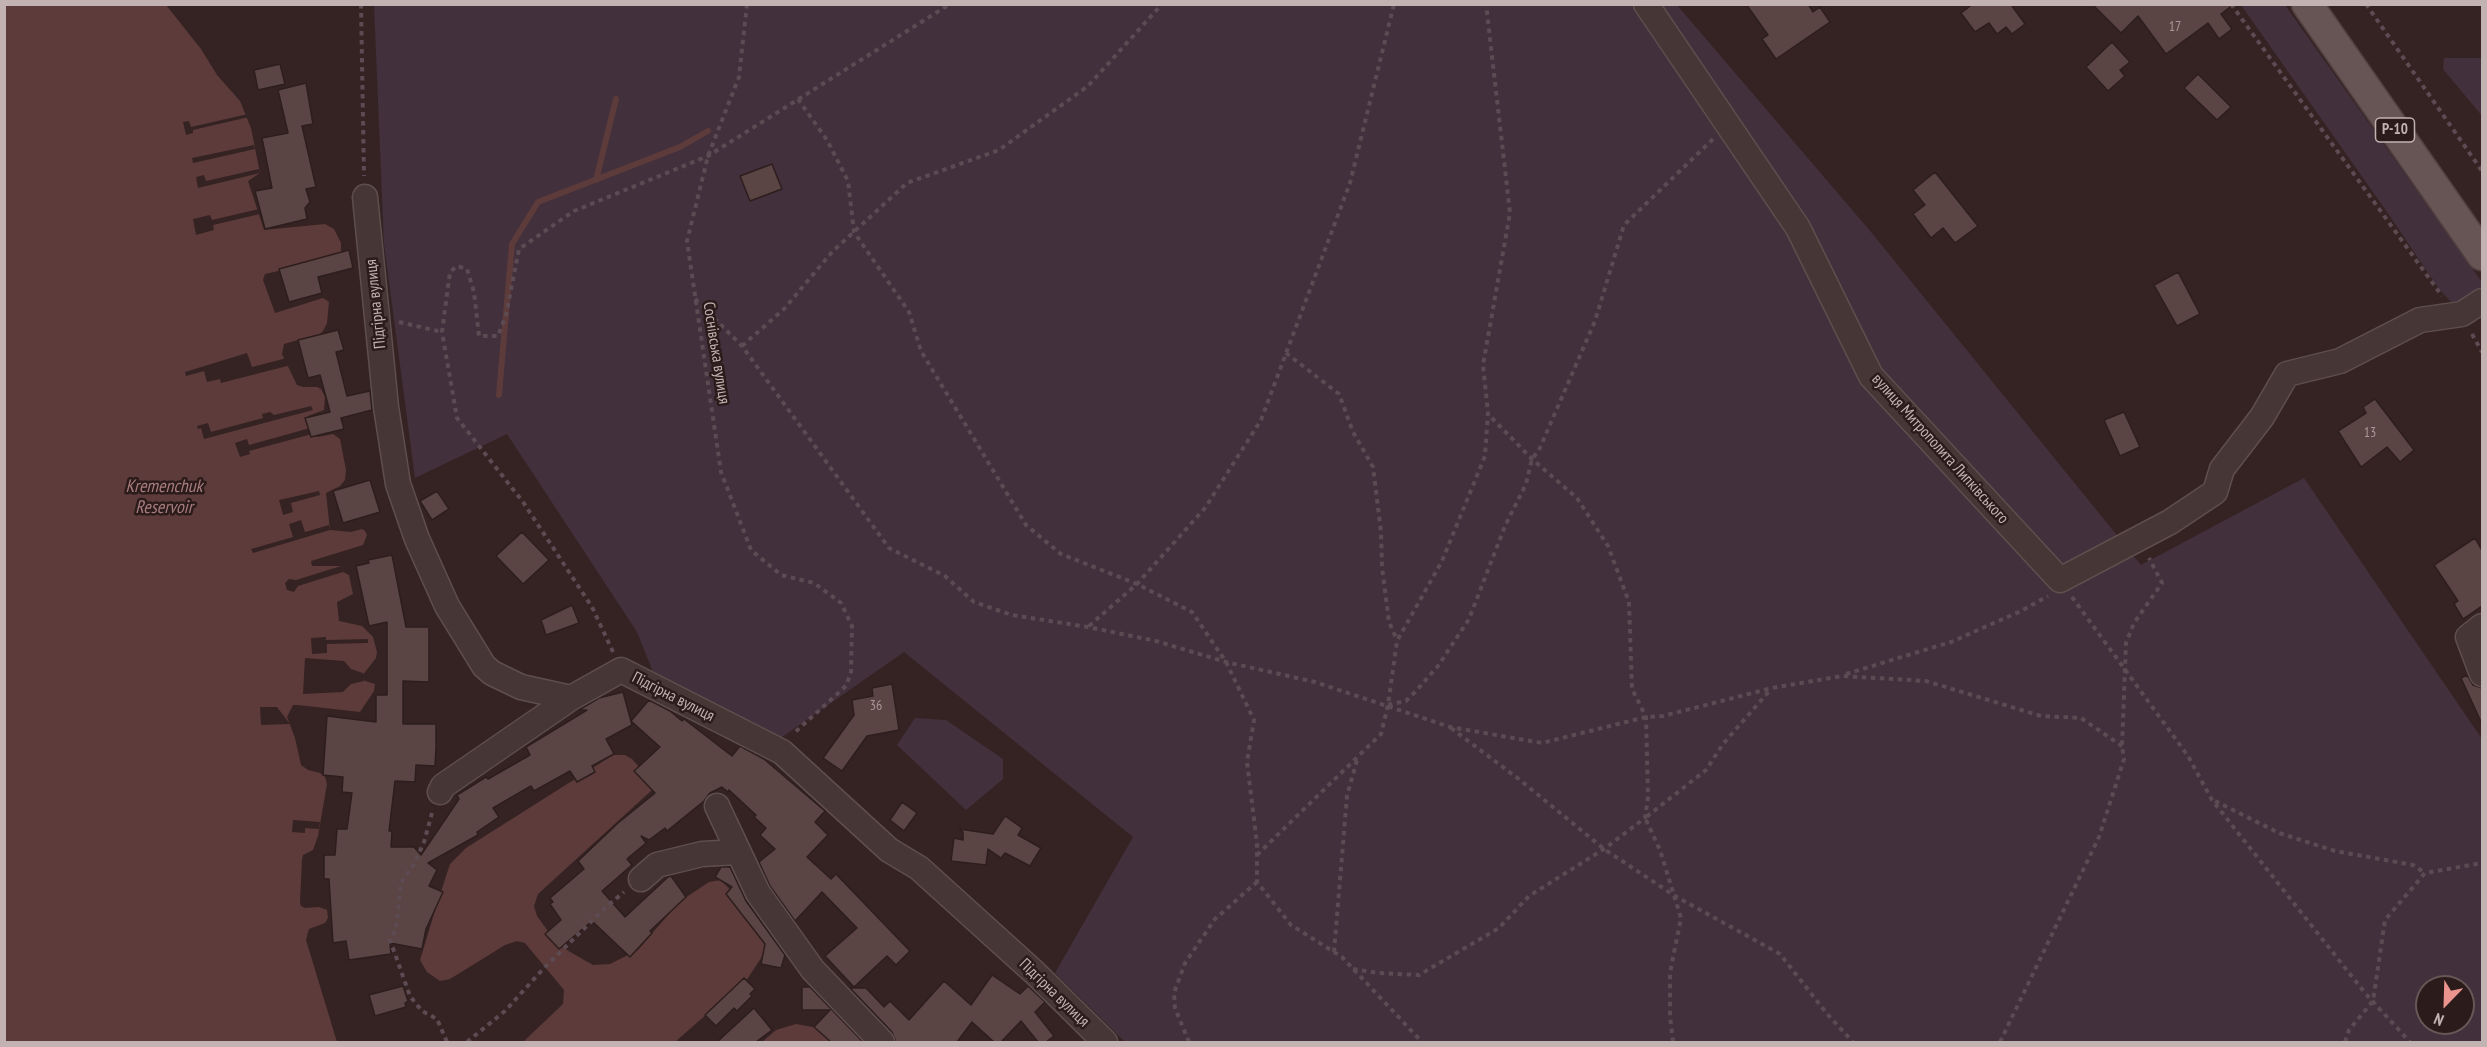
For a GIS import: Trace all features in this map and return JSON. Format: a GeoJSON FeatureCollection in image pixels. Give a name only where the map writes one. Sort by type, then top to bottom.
{"type":"FeatureCollection","features":[{"type":"Feature","properties":{"kind":"main road","name":"Р-10"},"geometry":{"type":"LineString","coordinates":[[2307,4],[2482,255]]}},
{"type":"Feature","properties":{"kind":"street","name":"вулиця Митрополита Липківського"},"geometry":{"type":"LineString","coordinates":[[1646,4],[1798,228],[1871,376],[2060,580]]}},
{"type":"Feature","properties":{"kind":"street","name":"Підгірна вулиця"},"geometry":{"type":"LineString","coordinates":[[365,197],[386,407],[398,484],[417,539],[447,606],[484,666],[492,673],[521,687],[571,698],[621,670],[782,752],[889,850],[919,868],[1035,973],[1105,1042]]}},
{"type":"Feature","properties":{"kind":"street"},"geometry":{"type":"LineString","coordinates":[[2060,580],[2170,522],[2215,492],[2222,469],[2262,417],[2287,374],[2340,361],[2420,320],[2462,314],[2482,301]]}},
{"type":"Feature","properties":{"kind":"street"},"geometry":{"type":"LineString","coordinates":[[2482,626],[2468,637],[2482,674]]}},
{"type":"Feature","properties":{"kind":"street"},"geometry":{"type":"LineString","coordinates":[[440,792],[443,786],[571,698]]}},
{"type":"Feature","properties":{"kind":"street"},"geometry":{"type":"LineString","coordinates":[[717,807],[758,893],[813,970],[882,1042]]}},
{"type":"Feature","properties":{"kind":"street"},"geometry":{"type":"LineString","coordinates":[[642,879],[657,865],[702,854],[738,852]]}},
{"type":"Feature","properties":{"kind":"path"},"geometry":{"type":"LineString","coordinates":[[361,4],[365,197]]}},
{"type":"Feature","properties":{"kind":"path","name":"Соснівська вулиця"},"geometry":{"type":"LineString","coordinates":[[747,4],[739,77],[708,156],[687,241],[721,472],[751,550],[781,575],[814,583],[841,603],[852,626],[851,672],[846,686],[789,736],[782,752]]}},
{"type":"Feature","properties":{"kind":"path"},"geometry":{"type":"LineString","coordinates":[[621,670],[592,606],[523,502],[457,418],[442,332],[450,272],[458,266],[467,269],[474,292],[479,336],[498,336],[506,315],[519,249],[574,211],[708,156],[950,4]]}},
{"type":"Feature","properties":{"kind":"path"},"geometry":{"type":"LineString","coordinates":[[742,346],[784,309],[832,252],[907,183],[999,150],[1088,86],[1162,4]]}},
{"type":"Feature","properties":{"kind":"path"},"geometry":{"type":"LineString","coordinates":[[1088,627],[1137,584],[1205,508],[1261,420],[1350,183],[1394,4]]}},
{"type":"Feature","properties":{"kind":"path"},"geometry":{"type":"LineString","coordinates":[[1257,855],[1357,760],[1381,734],[1388,705],[1397,641],[1442,561],[1485,456],[1488,413],[1484,365],[1510,213],[1486,4]]}},
{"type":"Feature","properties":{"kind":"path"},"geometry":{"type":"LineString","coordinates":[[2231,4],[2419,266],[2446,302],[2462,314],[2482,352]]}},
{"type":"Feature","properties":{"kind":"path"},"geometry":{"type":"LineString","coordinates":[[2366,4],[2482,171]]}},
{"type":"Feature","properties":{"kind":"path"},"geometry":{"type":"LineString","coordinates":[[798,99],[827,140],[848,181],[854,232],[909,312],[921,351],[1026,525],[1061,554],[1137,584],[1192,612],[1226,662],[1254,720],[1247,762],[1257,855],[1257,882],[1291,925],[1334,952],[1422,1042]]}},
{"type":"Feature","properties":{"kind":"path"},"geometry":{"type":"LineString","coordinates":[[1388,705],[1406,701],[1416,691],[1438,666],[1469,619],[1498,542],[1526,484],[1532,459],[1539,450],[1595,321],[1624,225],[1728,124]]}},
{"type":"Feature","properties":{"kind":"path"},"geometry":{"type":"LineString","coordinates":[[695,299],[742,346],[889,548],[945,576],[974,602],[1012,615],[1156,641],[1226,662],[1315,682],[1450,727],[1542,743],[1646,717],[1663,716],[1772,688],[1842,676],[1951,642],[2011,616],[2054,593],[2060,580],[2188,756],[2212,800],[2373,1001],[2410,1042]]}},
{"type":"Feature","properties":{"kind":"path"},"geometry":{"type":"LineString","coordinates":[[378,321],[407,322],[442,332]]}},
{"type":"Feature","properties":{"kind":"path"},"geometry":{"type":"LineString","coordinates":[[1286,353],[1339,394],[1353,432],[1374,467],[1389,622],[1397,641]]}},
{"type":"Feature","properties":{"kind":"path"},"geometry":{"type":"LineString","coordinates":[[1488,413],[1532,459],[1578,498],[1608,546],[1629,602],[1632,689],[1646,717],[1648,797],[1646,818],[1660,850],[1681,918],[1670,973],[1670,1016],[1673,1042]]}},
{"type":"Feature","properties":{"kind":"path"},"geometry":{"type":"LineString","coordinates":[[2000,1042],[2099,837],[2124,759],[2122,746],[2126,643],[2134,623],[2162,583],[2147,555],[2141,537]]}},
{"type":"Feature","properties":{"kind":"path"},"geometry":{"type":"LineString","coordinates":[[1842,676],[1926,681],[2041,716],[2081,718],[2122,746]]}},
{"type":"Feature","properties":{"kind":"path"},"geometry":{"type":"LineString","coordinates":[[1353,969],[1419,975],[1499,928],[1529,896],[1604,849],[1706,770],[1723,744],[1772,688]]}},
{"type":"Feature","properties":{"kind":"path"},"geometry":{"type":"LineString","coordinates":[[1450,727],[1520,780],[1604,849],[1675,896],[1780,954],[1828,1016],[1853,1042]]}},
{"type":"Feature","properties":{"kind":"path"},"geometry":{"type":"LineString","coordinates":[[1334,952],[1347,796],[1357,760]]}},
{"type":"Feature","properties":{"kind":"path"},"geometry":{"type":"LineString","coordinates":[[440,792],[424,842],[414,864],[401,883],[396,929],[390,940],[410,996],[422,1011],[437,1019],[447,1042]]}},
{"type":"Feature","properties":{"kind":"path"},"geometry":{"type":"LineString","coordinates":[[2212,800],[2279,833],[2335,851],[2414,865],[2425,873]]}},
{"type":"Feature","properties":{"kind":"path"},"geometry":{"type":"LineString","coordinates":[[2345,1042],[2349,1030],[2373,1001],[2385,920],[2425,873],[2482,863]]}},
{"type":"Feature","properties":{"kind":"path"},"geometry":{"type":"LineString","coordinates":[[466,1042],[505,1011],[544,968],[606,907],[642,879]]}},
{"type":"Feature","properties":{"kind":"path"},"geometry":{"type":"LineString","coordinates":[[1189,1042],[1175,1008],[1174,993],[1185,963],[1215,919],[1257,882]]}},
{"type":"Feature","properties":{"kind":"shaded area"},"geometry":{"type":"Polygon","coordinates":[[[374,5],[1677,5],[1871,232],[2141,565],[2304,478],[2482,739],[2482,1042],[1125,1042],[1055,973],[1133,837],[904,652],[775,742],[655,677],[637,632],[507,434],[415,478],[384,244],[374,5]]]}},
{"type":"Feature","properties":{"kind":"shaded area"},"geometry":{"type":"Polygon","coordinates":[[[2241,5],[2285,5],[2482,282],[2481,295],[2453,304],[2439,289],[2241,5]]]}},
{"type":"Feature","properties":{"kind":"shaded area"},"geometry":{"type":"Polygon","coordinates":[[[2444,58],[2482,58],[2482,116],[2443,69],[2444,58]]]}},
{"type":"Feature","properties":{"kind":"shaded area"},"geometry":{"type":"Polygon","coordinates":[[[915,718],[946,720],[1003,759],[1003,779],[966,810],[897,745],[915,718]]]}},
{"type":"Feature","properties":{"kind":"water","name":"Kremenchuk Reservoir"},"geometry":{"type":"Polygon","coordinates":[[[5,5],[166,5],[201,49],[217,75],[240,101],[251,128],[260,173],[248,181],[264,230],[325,224],[334,229],[341,243],[341,253],[334,258],[265,274],[263,280],[275,313],[323,298],[329,302],[327,323],[323,331],[320,334],[284,344],[282,354],[297,385],[317,387],[321,389],[325,397],[324,410],[308,416],[312,434],[318,437],[333,434],[340,439],[346,470],[345,480],[340,486],[326,493],[330,530],[351,532],[362,529],[367,535],[363,545],[311,561],[312,566],[341,566],[343,572],[349,575],[353,594],[337,602],[339,621],[362,626],[373,637],[377,652],[376,658],[362,676],[365,681],[375,684],[374,691],[360,712],[293,705],[287,717],[301,765],[308,770],[320,773],[325,777],[327,784],[318,836],[313,850],[303,855],[300,902],[305,908],[319,907],[327,910],[328,918],[325,923],[309,929],[306,940],[337,1042],[5,1042],[5,5]]]}},
{"type":"Feature","properties":{"kind":"water"},"geometry":{"type":"Polygon","coordinates":[[[613,755],[625,755],[632,759],[652,782],[652,790],[538,894],[534,906],[537,916],[558,945],[593,965],[610,964],[638,950],[679,902],[709,882],[721,880],[765,940],[765,952],[748,978],[675,1042],[523,1042],[563,1004],[564,990],[525,943],[517,941],[505,945],[450,979],[440,981],[427,972],[420,960],[437,904],[450,864],[466,848],[613,755]]]}},
{"type":"Feature","properties":{"kind":"water"},"geometry":{"type":"Polygon","coordinates":[[[796,1024],[818,1028],[835,1042],[762,1042],[776,1030],[796,1024]]]}},
{"type":"Feature","properties":{"kind":"pier"},"geometry":{"type":"Polygon","coordinates":[[[248,114],[249,117],[193,130],[193,133],[186,135],[183,122],[189,121],[191,127],[248,114]]]}},
{"type":"Feature","properties":{"kind":"pier"},"geometry":{"type":"Polygon","coordinates":[[[254,145],[255,149],[193,163],[192,158],[254,145]]]}},
{"type":"Feature","properties":{"kind":"pier"},"geometry":{"type":"Polygon","coordinates":[[[259,169],[260,173],[198,188],[196,177],[204,175],[206,181],[259,169]]]}},
{"type":"Feature","properties":{"kind":"pier"},"geometry":{"type":"Polygon","coordinates":[[[259,209],[260,214],[213,225],[214,230],[196,235],[193,219],[210,215],[212,220],[259,209]]]}},
{"type":"Feature","properties":{"kind":"pier"},"geometry":{"type":"Polygon","coordinates":[[[247,353],[252,367],[287,358],[291,365],[221,383],[220,379],[207,382],[204,371],[186,376],[185,372],[247,353]]]}},
{"type":"Feature","properties":{"kind":"pier"},"geometry":{"type":"Polygon","coordinates":[[[311,406],[313,410],[204,439],[201,428],[198,429],[197,426],[208,423],[211,432],[263,418],[262,414],[270,412],[274,415],[311,406]]]}},
{"type":"Feature","properties":{"kind":"pier"},"geometry":{"type":"Polygon","coordinates":[[[310,428],[312,434],[249,451],[250,454],[240,457],[235,443],[247,439],[249,445],[310,428]]]}},
{"type":"Feature","properties":{"kind":"pier"},"geometry":{"type":"Polygon","coordinates":[[[319,491],[320,495],[291,503],[293,512],[283,515],[279,500],[319,491]]]}},
{"type":"Feature","properties":{"kind":"pier"},"geometry":{"type":"Polygon","coordinates":[[[301,520],[305,532],[329,525],[330,530],[253,553],[251,549],[293,537],[289,524],[301,520]]]}},
{"type":"Feature","properties":{"kind":"pier"},"geometry":{"type":"Polygon","coordinates":[[[341,566],[343,572],[298,586],[294,592],[287,590],[285,583],[289,579],[296,580],[341,566]]]}},
{"type":"Feature","properties":{"kind":"pier"},"geometry":{"type":"Polygon","coordinates":[[[326,637],[326,640],[368,639],[368,643],[327,644],[327,653],[312,654],[311,638],[326,637]]]}},
{"type":"Feature","properties":{"kind":"pier"},"geometry":{"type":"Polygon","coordinates":[[[305,658],[344,661],[351,669],[363,673],[364,681],[351,684],[343,692],[303,694],[305,658]]]}},
{"type":"Feature","properties":{"kind":"pier"},"geometry":{"type":"Polygon","coordinates":[[[260,707],[277,707],[290,724],[261,725],[260,707]]]}},
{"type":"Feature","properties":{"kind":"pier"},"geometry":{"type":"Polygon","coordinates":[[[293,820],[320,822],[319,829],[305,828],[305,833],[292,832],[293,820]]]}},
{"type":"Feature","properties":{"kind":"building"},"geometry":{"type":"Polygon","coordinates":[[[1746,4],[1808,4],[1813,12],[1820,7],[1830,22],[1776,59],[1762,39],[1768,35],[1746,4]]]}},
{"type":"Feature","properties":{"kind":"building"},"geometry":{"type":"Polygon","coordinates":[[[1973,4],[2014,4],[2012,6],[2025,24],[2012,34],[2006,27],[1997,34],[1989,23],[1975,32],[1961,13],[1973,4]]]}},
{"type":"Feature","properties":{"kind":"building"},"geometry":{"type":"Polygon","coordinates":[[[2092,4],[2234,4],[2221,14],[2232,29],[2219,39],[2208,23],[2166,54],[2138,16],[2121,33],[2092,4]]]}},
{"type":"Feature","properties":{"kind":"building"},"geometry":{"type":"Polygon","coordinates":[[[2112,42],[2130,62],[2120,70],[2125,76],[2108,91],[2086,67],[2112,42]]]}},
{"type":"Feature","properties":{"kind":"building"},"geometry":{"type":"Polygon","coordinates":[[[280,64],[285,84],[258,90],[254,70],[280,64]]]}},
{"type":"Feature","properties":{"kind":"building"},"geometry":{"type":"Polygon","coordinates":[[[2198,74],[2231,107],[2217,120],[2184,88],[2198,74]]]}},
{"type":"Feature","properties":{"kind":"building"},"geometry":{"type":"Polygon","coordinates":[[[306,83],[313,124],[302,126],[316,187],[306,189],[310,202],[305,208],[307,219],[265,229],[255,191],[272,188],[262,138],[288,133],[278,90],[306,83]]]}},
{"type":"Feature","properties":{"kind":"building"},"geometry":{"type":"Polygon","coordinates":[[[772,164],[782,189],[750,201],[740,176],[772,164]]]}},
{"type":"Feature","properties":{"kind":"building"},"geometry":{"type":"Polygon","coordinates":[[[1935,172],[1978,226],[1955,243],[1943,228],[1931,238],[1913,214],[1925,205],[1913,190],[1935,172]]]}},
{"type":"Feature","properties":{"kind":"building"},"geometry":{"type":"Polygon","coordinates":[[[349,250],[353,268],[318,277],[322,293],[289,302],[279,269],[349,250]]]}},
{"type":"Feature","properties":{"kind":"building"},"geometry":{"type":"Polygon","coordinates":[[[2178,272],[2200,314],[2177,326],[2154,285],[2178,272]]]}},
{"type":"Feature","properties":{"kind":"building"},"geometry":{"type":"Polygon","coordinates":[[[338,330],[344,350],[336,352],[347,396],[370,391],[372,410],[341,418],[344,429],[311,437],[305,418],[330,412],[320,375],[308,378],[298,340],[338,330]]]}},
{"type":"Feature","properties":{"kind":"building"},"geometry":{"type":"Polygon","coordinates":[[[2375,399],[2414,450],[2400,462],[2387,447],[2361,467],[2338,431],[2366,413],[2363,407],[2375,399]]]}},
{"type":"Feature","properties":{"kind":"building"},"geometry":{"type":"Polygon","coordinates":[[[2124,412],[2140,447],[2120,456],[2104,420],[2124,412]]]}},
{"type":"Feature","properties":{"kind":"building"},"geometry":{"type":"Polygon","coordinates":[[[370,480],[380,512],[343,523],[333,491],[370,480]]]}},
{"type":"Feature","properties":{"kind":"building"},"geometry":{"type":"Polygon","coordinates":[[[437,491],[449,509],[432,520],[420,501],[437,491]]]}},
{"type":"Feature","properties":{"kind":"building"},"geometry":{"type":"Polygon","coordinates":[[[522,532],[549,560],[523,584],[496,556],[522,532]]]}},
{"type":"Feature","properties":{"kind":"building"},"geometry":{"type":"Polygon","coordinates":[[[2475,538],[2482,550],[2482,606],[2463,619],[2454,604],[2458,601],[2434,565],[2475,538]]]}},
{"type":"Feature","properties":{"kind":"building"},"geometry":{"type":"Polygon","coordinates":[[[392,555],[406,627],[429,627],[429,682],[403,681],[403,724],[436,724],[436,748],[435,766],[416,765],[415,782],[395,781],[389,831],[392,831],[391,847],[414,847],[421,855],[459,799],[457,795],[486,777],[488,779],[530,755],[526,747],[587,710],[579,710],[599,698],[623,692],[632,725],[606,739],[614,754],[592,766],[595,772],[577,782],[570,771],[534,791],[531,786],[493,808],[499,817],[477,832],[478,835],[428,863],[437,870],[429,886],[443,892],[426,929],[422,949],[390,943],[391,954],[349,960],[346,941],[333,943],[329,879],[324,879],[324,855],[335,855],[337,829],[347,829],[352,793],[342,792],[343,777],[323,775],[327,716],[376,722],[376,695],[387,695],[387,622],[369,626],[356,566],[369,563],[368,560],[392,555]]]}},
{"type":"Feature","properties":{"kind":"building"},"geometry":{"type":"Polygon","coordinates":[[[572,605],[579,623],[546,635],[541,620],[572,605]]]}},
{"type":"Feature","properties":{"kind":"building"},"geometry":{"type":"Polygon","coordinates":[[[2467,675],[2473,685],[2482,688],[2482,724],[2461,678],[2467,675]]]}},
{"type":"Feature","properties":{"kind":"building"},"geometry":{"type":"Polygon","coordinates":[[[892,684],[899,730],[867,736],[842,771],[823,758],[854,715],[852,700],[873,696],[872,688],[892,684]]]}},
{"type":"Feature","properties":{"kind":"building"},"geometry":{"type":"Polygon","coordinates":[[[649,700],[670,711],[682,721],[684,719],[732,756],[740,746],[764,759],[825,811],[815,822],[828,835],[807,857],[831,879],[836,874],[910,951],[896,965],[887,956],[854,987],[825,956],[857,928],[822,892],[795,921],[770,886],[759,862],[775,849],[760,835],[766,828],[754,817],[756,815],[729,790],[728,792],[722,787],[710,793],[704,801],[667,831],[665,828],[649,840],[641,836],[646,843],[627,859],[632,865],[602,891],[625,917],[671,876],[686,897],[650,931],[652,933],[630,957],[592,921],[559,949],[545,934],[561,920],[550,904],[553,902],[550,898],[584,869],[578,861],[618,823],[655,793],[634,771],[660,747],[631,721],[649,700]]]}},
{"type":"Feature","properties":{"kind":"building"},"geometry":{"type":"Polygon","coordinates":[[[902,802],[917,813],[904,831],[890,820],[902,802]]]}},
{"type":"Feature","properties":{"kind":"building"},"geometry":{"type":"Polygon","coordinates":[[[1005,816],[1022,828],[1018,835],[1041,848],[1030,866],[1005,853],[1001,858],[988,849],[986,865],[951,861],[954,838],[963,840],[963,832],[959,829],[993,834],[1005,816]]]}},
{"type":"Feature","properties":{"kind":"building"},"geometry":{"type":"Polygon","coordinates":[[[721,867],[730,867],[746,901],[785,955],[781,968],[761,964],[765,944],[726,894],[732,887],[715,877],[721,867]]]}},
{"type":"Feature","properties":{"kind":"building"},"geometry":{"type":"Polygon","coordinates":[[[992,975],[1020,994],[1028,986],[1045,1002],[1035,1012],[1054,1036],[1046,1042],[1038,1042],[1021,1021],[1001,1042],[994,1042],[972,1022],[957,1042],[896,1042],[892,1032],[850,988],[866,988],[884,1007],[890,1001],[909,1020],[944,981],[971,1005],[992,975]]]}},
{"type":"Feature","properties":{"kind":"building"},"geometry":{"type":"Polygon","coordinates":[[[744,978],[755,989],[750,994],[752,996],[737,1011],[734,1008],[716,1026],[705,1015],[744,978]]]}},
{"type":"Feature","properties":{"kind":"building"},"geometry":{"type":"Polygon","coordinates":[[[403,986],[408,1001],[405,1003],[406,1007],[375,1016],[369,995],[403,986]]]}},
{"type":"Feature","properties":{"kind":"building"},"geometry":{"type":"Polygon","coordinates":[[[802,987],[810,987],[863,1042],[831,1042],[814,1027],[830,1010],[802,1010],[802,987]]]}},
{"type":"Feature","properties":{"kind":"building"},"geometry":{"type":"Polygon","coordinates":[[[754,1008],[772,1030],[756,1042],[717,1042],[754,1008]]]}},
{"type":"Feature","properties":{"kind":"waterway"},"geometry":{"type":"LineString","coordinates":[[596,180],[616,99]]}},
{"type":"Feature","properties":{"kind":"waterway"},"geometry":{"type":"LineString","coordinates":[[499,395],[512,244],[538,202],[680,147],[708,131]]}}]}
